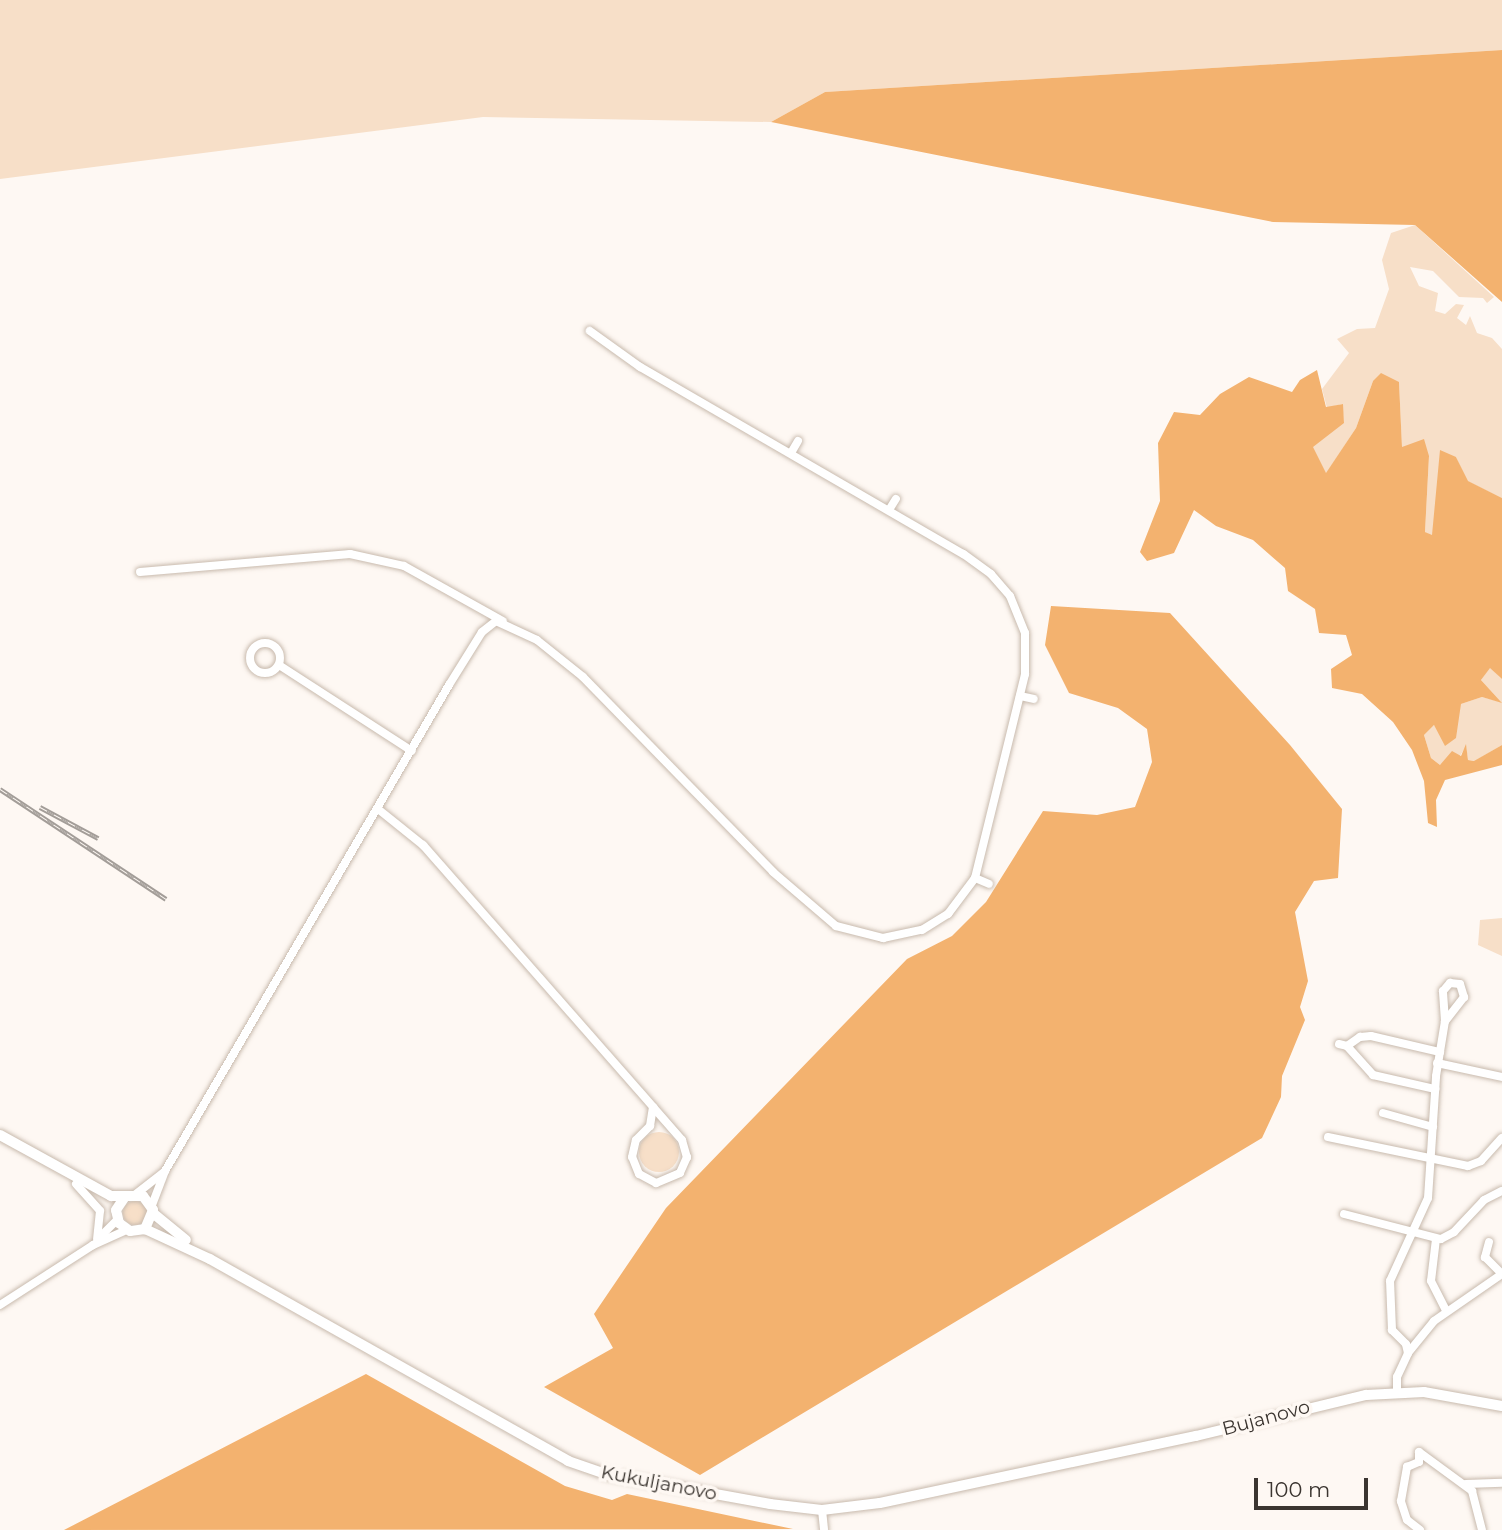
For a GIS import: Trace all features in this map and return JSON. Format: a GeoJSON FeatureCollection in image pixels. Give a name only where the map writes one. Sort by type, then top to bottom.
{"type":"FeatureCollection","features":[{"type":"Feature","properties":{"kind":"main road"},"geometry":{"type":"LineString","coordinates":[[0,1135],[72,1180],[117,1215],[127,1230]]}},
{"type":"Feature","properties":{"kind":"main road"},"geometry":{"type":"LineString","coordinates":[[72,1180],[124,1198],[136,1194]]}},
{"type":"Feature","properties":{"kind":"main road","name":"Kukuljanovo"},"geometry":{"type":"LineString","coordinates":[[136,1194],[153,1210],[162,1225],[210,1259]]}},
{"type":"Feature","properties":{"kind":"main road"},"geometry":{"type":"LineString","coordinates":[[117,1215],[124,1198]]}},
{"type":"Feature","properties":{"kind":"main road"},"geometry":{"type":"LineString","coordinates":[[145,1229],[153,1210]]}},
{"type":"Feature","properties":{"kind":"main road","name":"Kukuljanovo"},"geometry":{"type":"LineString","coordinates":[[127,1230],[145,1229],[210,1259],[568,1461],[616,1476],[822,1510],[880,1503],[1032,1472]]}},
{"type":"Feature","properties":{"kind":"main road","name":"Bujanovo"},"geometry":{"type":"LineString","coordinates":[[1032,1472],[1343,1399],[1396,1391],[1454,1395],[1502,1406]]}},
{"type":"Feature","properties":{"kind":"street"},"geometry":{"type":"LineString","coordinates":[[140,572],[350,554],[404,566],[537,640],[583,677],[783,882],[836,926],[883,937],[922,930],[948,914],[975,878],[1020,696],[1027,646],[1010,596],[979,564],[640,367],[590,331]]}},
{"type":"Feature","properties":{"kind":"street"},"geometry":{"type":"LineString","coordinates":[[791,453],[798,441]]}},
{"type":"Feature","properties":{"kind":"street"},"geometry":{"type":"LineString","coordinates":[[889,510],[896,499]]}},
{"type":"Feature","properties":{"kind":"street"},"geometry":{"type":"LineString","coordinates":[[153,1210],[165,1171],[482,632],[503,621]]}},
{"type":"Feature","properties":{"kind":"street"},"geometry":{"type":"LineString","coordinates":[[279,665],[412,751]]}},
{"type":"Feature","properties":{"kind":"street"},"geometry":{"type":"LineString","coordinates":[[1020,696],[1034,699]]}},
{"type":"Feature","properties":{"kind":"street"},"geometry":{"type":"LineString","coordinates":[[378,809],[423,845],[682,1140],[687,1157],[680,1173],[656,1183],[639,1174],[632,1157],[636,1140],[650,1126],[653,1107]]}},
{"type":"Feature","properties":{"kind":"street"},"geometry":{"type":"LineString","coordinates":[[975,878],[989,884]]}},
{"type":"Feature","properties":{"kind":"street"},"geometry":{"type":"LineString","coordinates":[[1408,1353],[1406,1344],[1392,1330],[1390,1281],[1414,1233],[1427,1198],[1432,1160],[1437,1062],[1445,1021],[1443,991],[1450,983],[1460,984],[1464,997],[1445,1021]]}},
{"type":"Feature","properties":{"kind":"street"},"geometry":{"type":"LineString","coordinates":[[1435,1089],[1373,1075],[1343,1045],[1360,1037],[1371,1037],[1440,1052]]}},
{"type":"Feature","properties":{"kind":"street"},"geometry":{"type":"LineString","coordinates":[[1437,1062],[1502,1077]]}},
{"type":"Feature","properties":{"kind":"street"},"geometry":{"type":"LineString","coordinates":[[1383,1112],[1433,1127]]}},
{"type":"Feature","properties":{"kind":"street"},"geometry":{"type":"LineString","coordinates":[[1328,1137],[1468,1166],[1481,1161],[1502,1138]]}},
{"type":"Feature","properties":{"kind":"street"},"geometry":{"type":"LineString","coordinates":[[136,1194],[165,1171]]}},
{"type":"Feature","properties":{"kind":"street"},"geometry":{"type":"LineString","coordinates":[[72,1180],[98,1206],[101,1220],[95,1242]]}},
{"type":"Feature","properties":{"kind":"street"},"geometry":{"type":"LineString","coordinates":[[1344,1214],[1436,1239],[1450,1235],[1484,1200],[1502,1191]]}},
{"type":"Feature","properties":{"kind":"street"},"geometry":{"type":"LineString","coordinates":[[95,1242],[117,1215]]}},
{"type":"Feature","properties":{"kind":"street"},"geometry":{"type":"LineString","coordinates":[[0,1305],[95,1242],[127,1230]]}},
{"type":"Feature","properties":{"kind":"street"},"geometry":{"type":"LineString","coordinates":[[1436,1239],[1431,1281],[1446,1310]]}},
{"type":"Feature","properties":{"kind":"street"},"geometry":{"type":"LineString","coordinates":[[1396,1391],[1397,1377],[1408,1353],[1446,1310],[1502,1274],[1485,1257],[1489,1242]]}},
{"type":"Feature","properties":{"kind":"street"},"geometry":{"type":"LineString","coordinates":[[1420,1530],[1407,1520],[1401,1501],[1407,1467],[1419,1462],[1419,1452],[1466,1484],[1475,1496],[1482,1530]]}},
{"type":"Feature","properties":{"kind":"street"},"geometry":{"type":"LineString","coordinates":[[1466,1484],[1502,1483]]}},
{"type":"Feature","properties":{"kind":"street"},"geometry":{"type":"LineString","coordinates":[[822,1510],[824,1530]]}},
{"type":"Feature","properties":{"kind":"shaded area"},"geometry":{"type":"Polygon","coordinates":[[[0,0],[1502,0],[1502,50],[825,92],[771,122],[483,117],[0,179],[0,0]]]}},
{"type":"Feature","properties":{"kind":"shaded area"},"geometry":{"type":"Polygon","coordinates":[[[1502,50],[1502,302],[1415,225],[1273,222],[771,122],[825,92],[1502,50]]]}},
{"type":"Feature","properties":{"kind":"shaded area"},"geometry":{"type":"Polygon","coordinates":[[[1415,225],[1494,297],[1487,303],[1483,298],[1459,297],[1433,271],[1410,267],[1419,286],[1438,293],[1435,311],[1445,314],[1456,304],[1464,305],[1457,318],[1466,325],[1470,316],[1477,333],[1492,338],[1502,349],[1502,498],[1467,481],[1456,457],[1432,536],[1425,532],[1429,456],[1402,448],[1399,382],[1373,381],[1356,428],[1326,474],[1312,447],[1344,422],[1342,404],[1327,408],[1322,389],[1349,353],[1337,339],[1357,329],[1375,328],[1389,289],[1382,260],[1391,233],[1415,225]]]}},
{"type":"Feature","properties":{"kind":"shaded area"},"geometry":{"type":"Polygon","coordinates":[[[1317,370],[1326,407],[1343,404],[1344,423],[1313,447],[1326,473],[1356,428],[1373,381],[1381,373],[1399,382],[1402,447],[1424,439],[1429,456],[1425,532],[1432,535],[1440,450],[1456,457],[1468,481],[1502,498],[1502,679],[1490,668],[1481,680],[1502,703],[1482,697],[1461,704],[1456,738],[1445,746],[1434,725],[1424,735],[1431,758],[1440,765],[1452,751],[1461,756],[1466,744],[1468,760],[1474,761],[1502,745],[1502,765],[1445,780],[1436,800],[1437,827],[1428,823],[1424,781],[1412,750],[1393,722],[1362,694],[1332,688],[1331,669],[1352,655],[1346,635],[1319,633],[1315,609],[1288,591],[1285,568],[1253,540],[1216,526],[1194,510],[1174,553],[1147,561],[1140,552],[1160,501],[1158,443],[1174,412],[1200,415],[1220,394],[1249,377],[1292,392],[1300,380],[1317,370]]]}},
{"type":"Feature","properties":{"kind":"shaded area"},"geometry":{"type":"Polygon","coordinates":[[[1051,606],[1170,613],[1290,745],[1342,809],[1338,878],[1314,881],[1295,912],[1308,981],[1300,1007],[1305,1020],[1282,1076],[1281,1097],[1262,1138],[700,1475],[544,1387],[613,1348],[594,1314],[666,1208],[907,959],[952,936],[986,902],[1043,811],[1097,815],[1135,807],[1152,762],[1147,729],[1118,708],[1069,693],[1045,645],[1051,606]]]}},
{"type":"Feature","properties":{"kind":"shaded area"},"geometry":{"type":"Polygon","coordinates":[[[1490,667],[1502,679],[1502,745],[1475,761],[1468,760],[1466,746],[1460,756],[1440,765],[1431,758],[1424,735],[1434,725],[1441,732],[1461,704],[1482,697],[1501,702],[1481,680],[1490,667]]]}},
{"type":"Feature","properties":{"kind":"shaded area"},"geometry":{"type":"Polygon","coordinates":[[[1502,918],[1502,956],[1478,945],[1480,920],[1502,918]]]}},
{"type":"Feature","properties":{"kind":"shaded area"},"geometry":{"type":"Polygon","coordinates":[[[659,1132],[667,1133],[673,1138],[678,1144],[678,1160],[673,1166],[667,1171],[659,1172],[651,1171],[645,1166],[640,1160],[639,1152],[640,1144],[645,1138],[651,1133],[659,1132]]]}},
{"type":"Feature","properties":{"kind":"shaded area"},"geometry":{"type":"Polygon","coordinates":[[[135,1201],[146,1208],[147,1213],[140,1224],[135,1225],[124,1218],[123,1213],[130,1202],[135,1201]]]}},
{"type":"Feature","properties":{"kind":"shaded area"},"geometry":{"type":"Polygon","coordinates":[[[366,1374],[565,1486],[612,1500],[627,1494],[793,1529],[64,1530],[366,1374]]]}},
{"type":"Feature","properties":{"kind":"railway"},"geometry":{"type":"LineString","coordinates":[[0,789],[166,899]]}},
{"type":"Feature","properties":{"kind":"railway"},"geometry":{"type":"LineString","coordinates":[[40,807],[98,838]]}}]}
